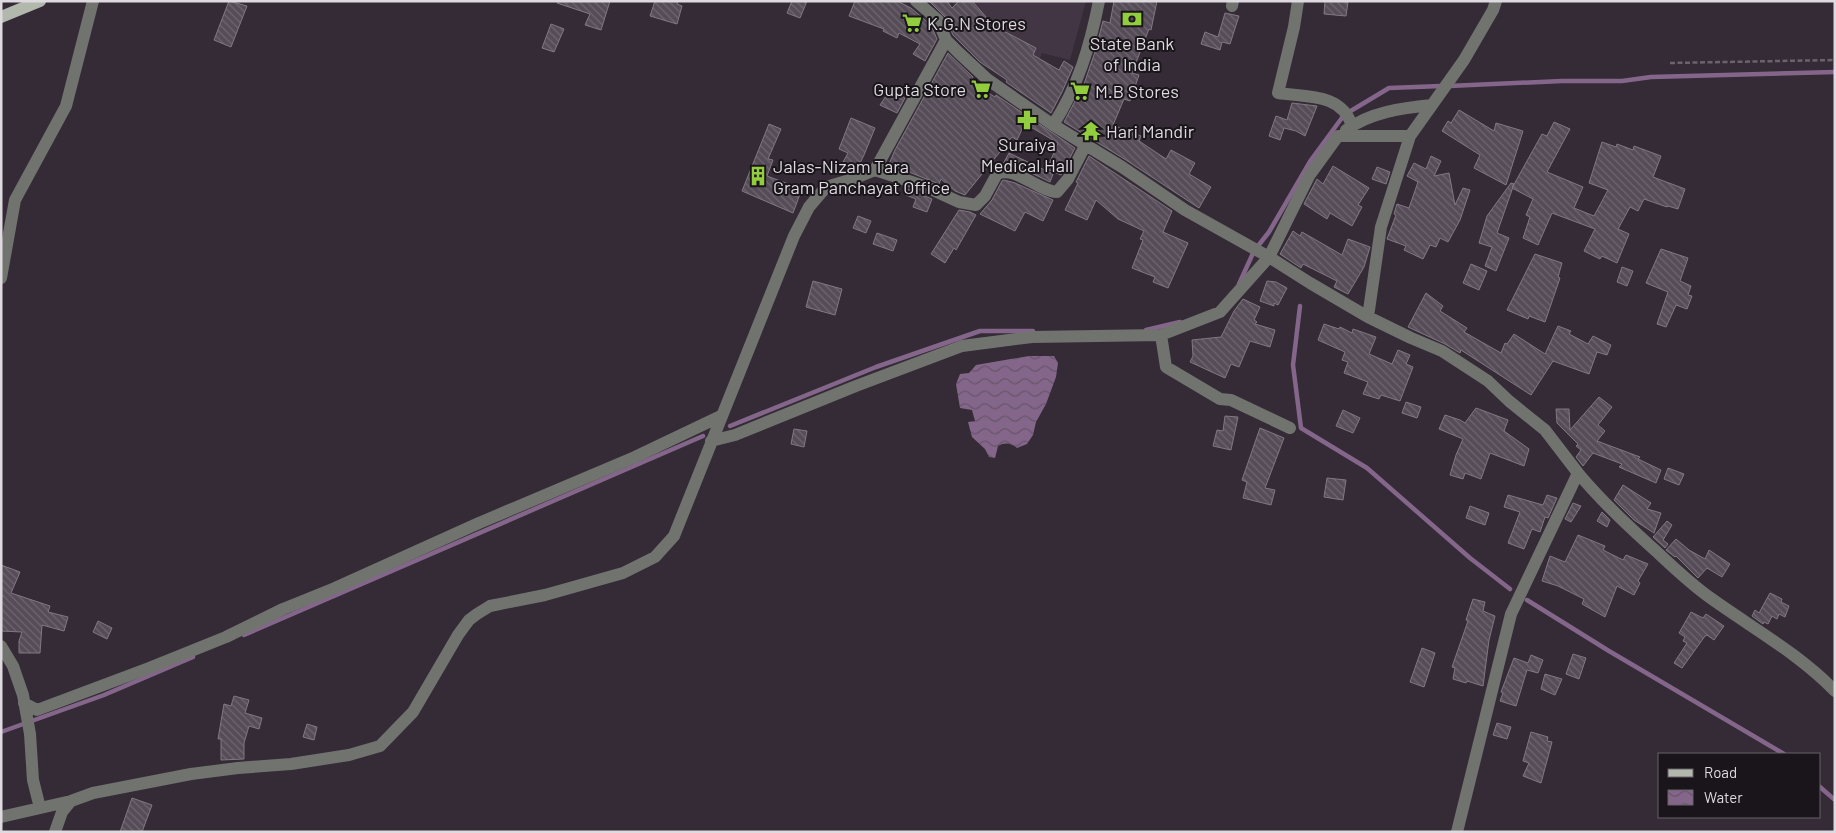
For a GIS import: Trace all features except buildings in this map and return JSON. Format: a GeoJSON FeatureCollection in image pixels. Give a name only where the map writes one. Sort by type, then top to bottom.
{"type":"FeatureCollection","features":[{"type":"Feature","properties":{"kind":"main road"},"geometry":{"type":"LineString","coordinates":[[1,17],[40,1]]}},
{"type":"Feature","properties":{"kind":"street"},"geometry":{"type":"LineString","coordinates":[[1,278],[15,200],[66,106],[94,1]]}},
{"type":"Feature","properties":{"kind":"street"},"geometry":{"type":"LineString","coordinates":[[916,1],[938,20],[946,40],[987,79],[1053,125],[1085,146],[1122,166],[1185,210],[1250,248],[1270,257],[1368,317],[1442,351],[1488,381],[1545,430],[1578,474],[1605,504],[1670,564],[1711,599],[1807,664],[1835,691]]}},
{"type":"Feature","properties":{"kind":"street"},"geometry":{"type":"LineString","coordinates":[[1053,125],[1064,109],[1086,58],[1099,1]]}},
{"type":"Feature","properties":{"kind":"street"},"geometry":{"type":"LineString","coordinates":[[1298,1],[1294,28],[1278,93],[1331,100],[1348,117],[1377,115],[1403,108],[1432,106]]}},
{"type":"Feature","properties":{"kind":"street"},"geometry":{"type":"LineString","coordinates":[[1368,317],[1381,227],[1410,136],[1452,77],[1493,10],[1496,1]]}},
{"type":"Feature","properties":{"kind":"street"},"geometry":{"type":"LineString","coordinates":[[1,817],[71,801],[92,793],[191,774],[291,764],[349,755],[380,746],[412,712],[458,635],[469,620],[477,614],[490,606],[545,595],[623,573],[655,557],[674,536],[794,236],[809,207],[826,187],[875,170],[946,40]]}},
{"type":"Feature","properties":{"kind":"street"},"geometry":{"type":"LineString","coordinates":[[711,441],[735,435],[962,346],[1032,337],[1161,335],[1220,312],[1270,257],[1309,176],[1338,136],[1348,117]]}},
{"type":"Feature","properties":{"kind":"street"},"geometry":{"type":"LineString","coordinates":[[1338,136],[1410,136]]}},
{"type":"Feature","properties":{"kind":"street"},"geometry":{"type":"LineString","coordinates":[[875,170],[924,186],[959,202],[976,205],[985,196],[994,178],[1001,172],[1010,172],[1046,190],[1057,192],[1068,179],[1085,146]]}},
{"type":"Feature","properties":{"kind":"street"},"geometry":{"type":"LineString","coordinates":[[1161,335],[1166,367],[1220,399],[1231,400],[1290,428]]}},
{"type":"Feature","properties":{"kind":"street"},"geometry":{"type":"LineString","coordinates":[[25,708],[37,710],[166,662],[226,637],[282,609],[335,588],[479,523],[635,457],[721,416]]}},
{"type":"Feature","properties":{"kind":"street"},"geometry":{"type":"LineString","coordinates":[[1457,832],[1511,614],[1578,474]]}},
{"type":"Feature","properties":{"kind":"street"},"geometry":{"type":"LineString","coordinates":[[1,646],[13,666],[25,708],[30,734],[33,780],[40,808]]}},
{"type":"Feature","properties":{"kind":"street"},"geometry":{"type":"LineString","coordinates":[[55,832],[62,812],[71,801]]}},
{"type":"Feature","properties":{"kind":"path"},"geometry":{"type":"LineString","coordinates":[[1670,63],[1835,60]]}},
{"type":"Feature","properties":{"kind":"shaded area"},"geometry":{"type":"Polygon","coordinates":[[[953,1],[1086,1],[1070,60],[1042,53],[1035,67],[978,33],[954,5],[953,1]]]}},
{"type":"Feature","properties":{"kind":"water"},"geometry":{"type":"Polygon","coordinates":[[[1029,356],[1054,356],[1058,363],[1056,377],[1046,404],[1036,422],[1033,435],[1027,444],[1017,448],[1012,445],[1003,444],[998,446],[995,458],[989,457],[985,449],[972,437],[968,422],[975,421],[972,410],[960,408],[956,384],[960,374],[969,373],[976,365],[1029,356]]]}},
{"type":"Feature","properties":{"kind":"waterway"},"geometry":{"type":"LineString","coordinates":[[1449,86],[1562,81],[1622,81],[1651,77],[1835,72]]}},
{"type":"Feature","properties":{"kind":"waterway"},"geometry":{"type":"LineString","coordinates":[[1239,284],[1254,251],[1269,232],[1311,160],[1344,115],[1389,88],[1441,86]]}},
{"type":"Feature","properties":{"kind":"waterway"},"geometry":{"type":"LineString","coordinates":[[1300,306],[1293,365],[1301,428],[1367,468],[1470,558],[1510,589]]}},
{"type":"Feature","properties":{"kind":"waterway"},"geometry":{"type":"LineString","coordinates":[[1146,330],[1180,322]]}},
{"type":"Feature","properties":{"kind":"waterway"},"geometry":{"type":"LineString","coordinates":[[730,426],[876,367],[980,331],[1033,331]]}},
{"type":"Feature","properties":{"kind":"waterway"},"geometry":{"type":"LineString","coordinates":[[244,635],[703,436]]}},
{"type":"Feature","properties":{"kind":"waterway"},"geometry":{"type":"LineString","coordinates":[[1527,600],[1609,651],[1782,753]]}},
{"type":"Feature","properties":{"kind":"waterway"},"geometry":{"type":"LineString","coordinates":[[1,732],[104,695],[193,657]]}},
{"type":"Feature","properties":{"kind":"waterway"},"geometry":{"type":"LineString","coordinates":[[1821,788],[1835,800]]}},
{"type":"Feature","properties":{"kind":"place","name":"State Bank of India"},"geometry":{"type":"Point","coordinates":[1132,19]}},
{"type":"Feature","properties":{"kind":"place","name":"K.G.N Stores"},"geometry":{"type":"Point","coordinates":[912,23]}},
{"type":"Feature","properties":{"kind":"place","name":"Gupta Store"},"geometry":{"type":"Point","coordinates":[981,89]}},
{"type":"Feature","properties":{"kind":"place","name":"M.B Stores"},"geometry":{"type":"Point","coordinates":[1080,91]}},
{"type":"Feature","properties":{"kind":"place","name":"Suraiya Medical Hall"},"geometry":{"type":"Point","coordinates":[1027,120]}},
{"type":"Feature","properties":{"kind":"place","name":"Hari Mandir"},"geometry":{"type":"Point","coordinates":[1091,131]}},
{"type":"Feature","properties":{"kind":"place","name":"Jalas-Nizam Tara Gram Panchayat Office"},"geometry":{"type":"Point","coordinates":[758,176]}}]}
